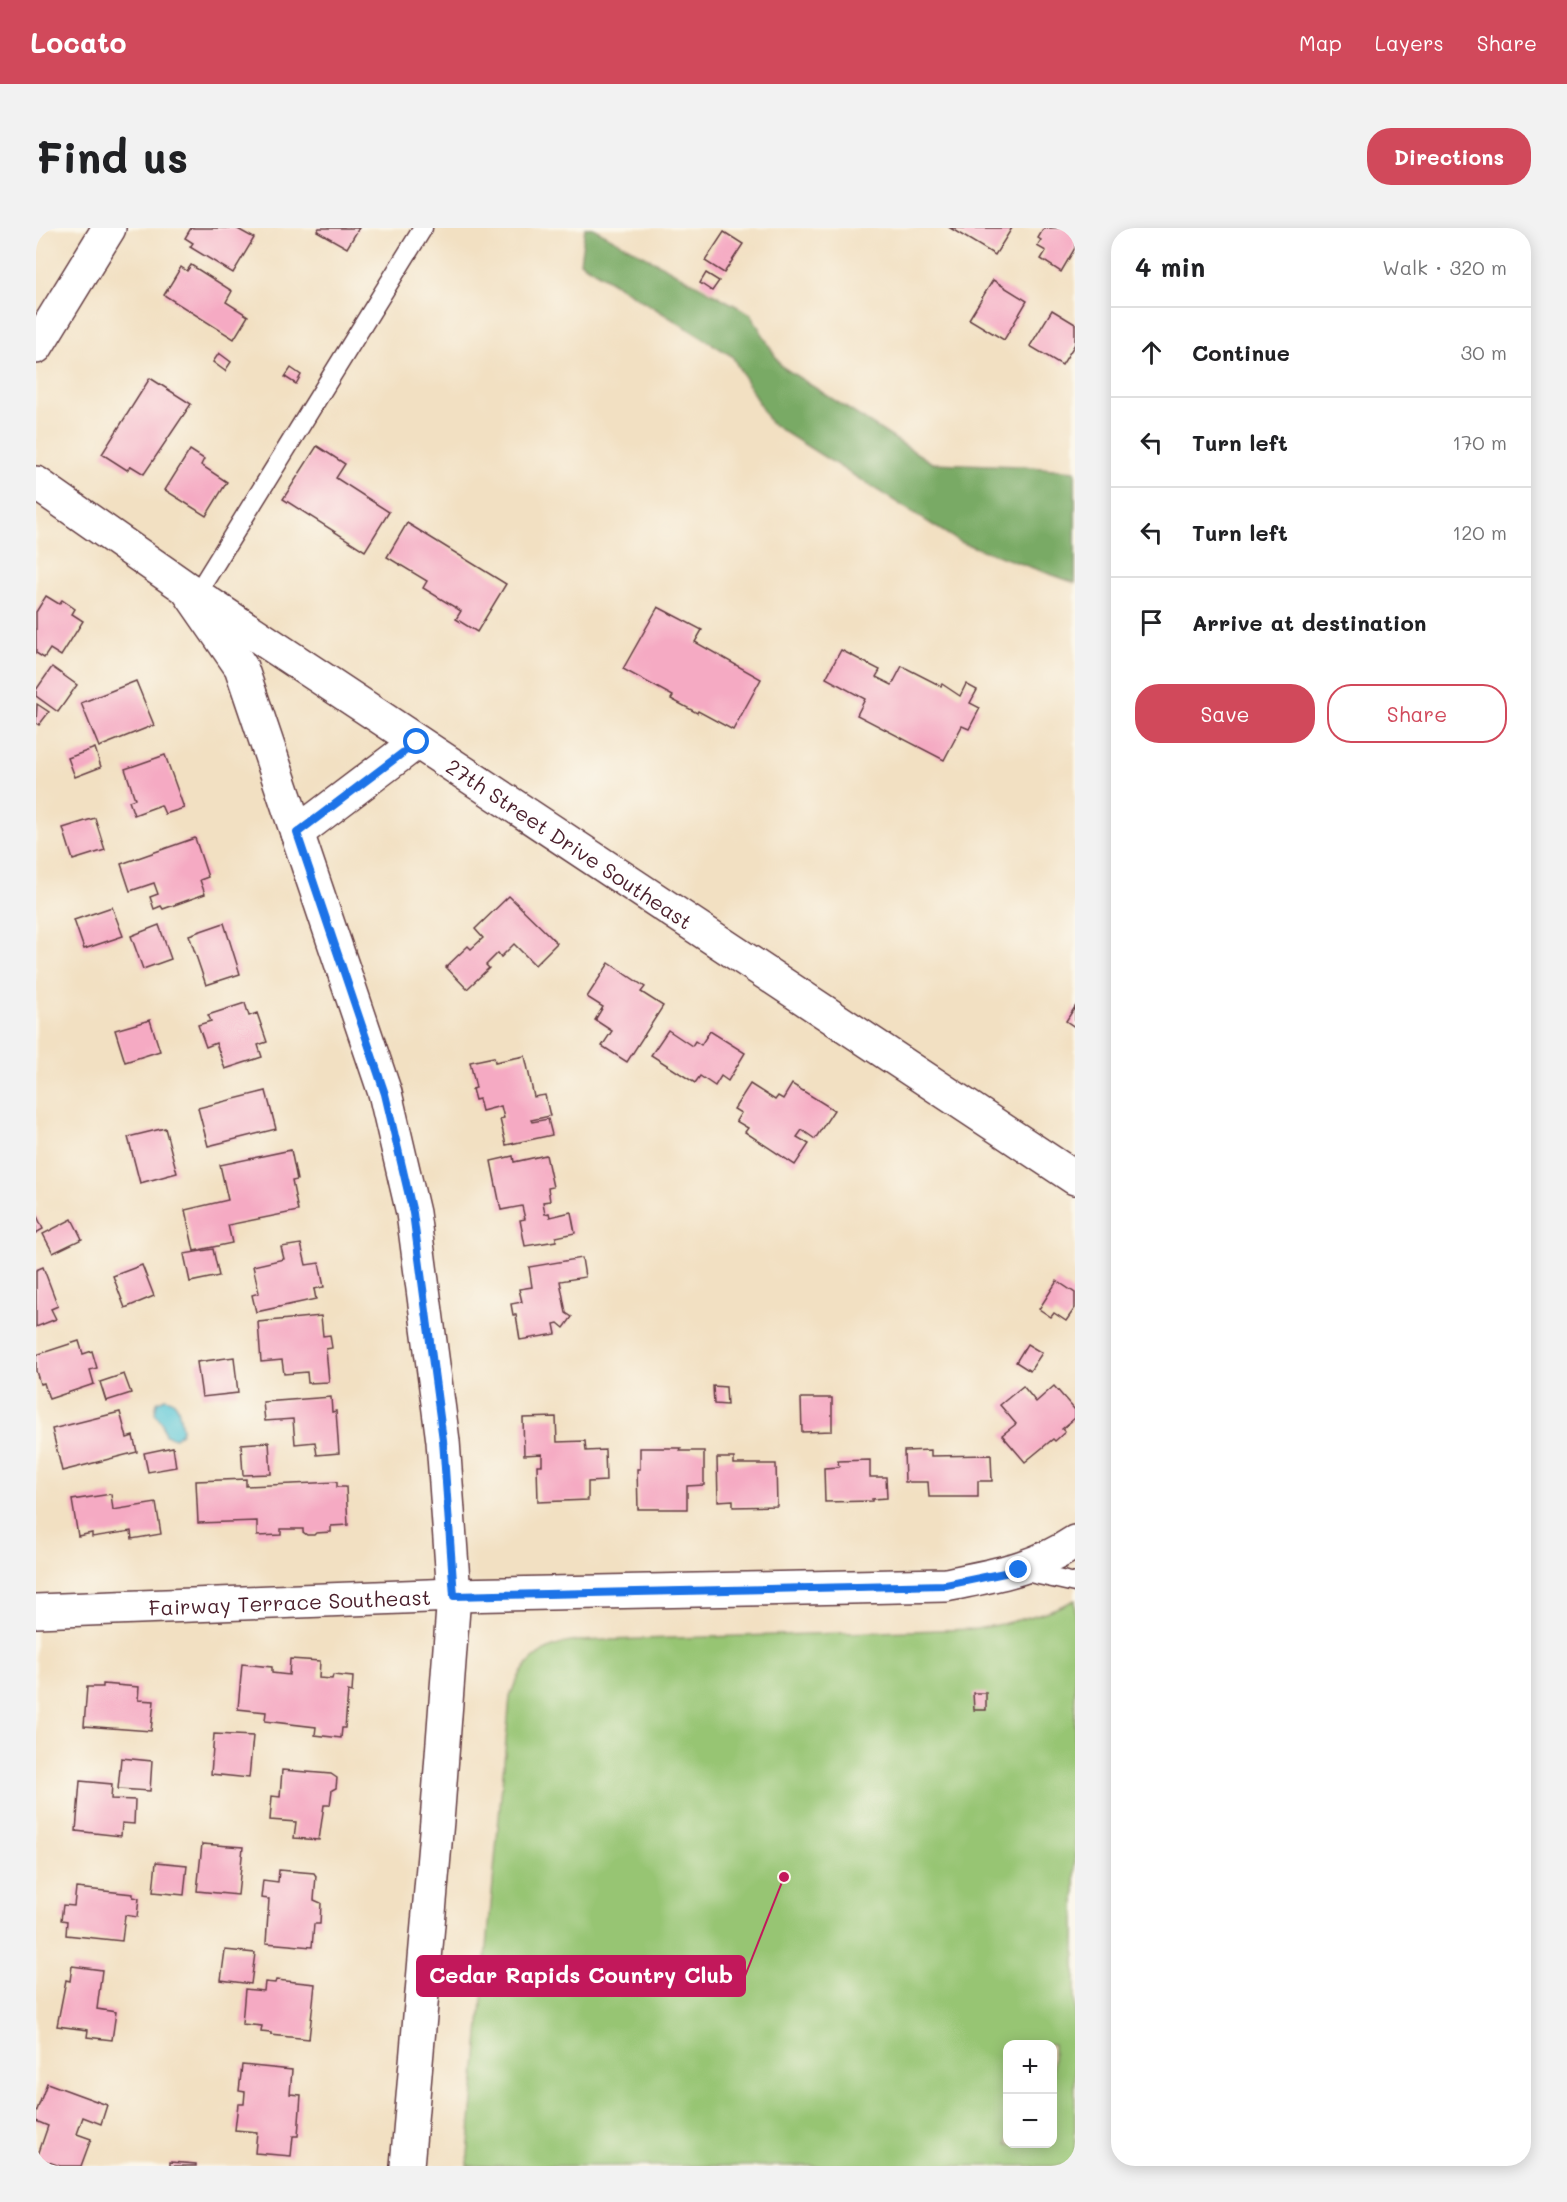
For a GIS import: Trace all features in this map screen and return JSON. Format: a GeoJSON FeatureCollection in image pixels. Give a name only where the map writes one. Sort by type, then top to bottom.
{"type":"FeatureCollection","features":[{"type":"Feature","properties":{"kind":"street"},"geometry":{"type":"LineString","coordinates":[[36,346],[109,228]]}},
{"type":"Feature","properties":{"kind":"street","name":"27th Street Drive Southeast"},"geometry":{"type":"LineString","coordinates":[[36,483],[192,592],[1075,1178]]}},
{"type":"Feature","properties":{"kind":"street"},"geometry":{"type":"LineString","coordinates":[[192,592],[241,667],[385,1094],[413,1213],[443,1440],[454,1596],[407,2166]]}},
{"type":"Feature","properties":{"kind":"street"},"geometry":{"type":"LineString","coordinates":[[297,833],[417,742]]}},
{"type":"Feature","properties":{"kind":"street","name":"Fairway Terrace Southeast"},"geometry":{"type":"LineString","coordinates":[[36,1611],[454,1596],[946,1585],[1019,1570],[1075,1542]]}},
{"type":"Feature","properties":{"kind":"lane"},"geometry":{"type":"LineString","coordinates":[[192,592],[423,228]]}},
{"type":"Feature","properties":{"kind":"lane"},"geometry":{"type":"LineString","coordinates":[[1019,1570],[1075,1583]]}},
{"type":"Feature","properties":{"kind":"green space"},"geometry":{"type":"Polygon","coordinates":[[[585,228],[593,228],[751,314],[781,366],[932,463],[1020,466],[1075,471],[1075,583],[960,542],[770,423],[732,356],[580,262],[585,228]]]}},
{"type":"Feature","properties":{"kind":"green space"},"geometry":{"type":"Polygon","coordinates":[[[1075,1600],[1075,2166],[467,2166],[510,1697],[520,1675],[534,1658],[553,1647],[577,1641],[976,1629],[1027,1618],[1075,1600]]]}},
{"type":"Feature","properties":{"kind":"water"},"geometry":{"type":"Polygon","coordinates":[[[165,1398],[174,1402],[178,1409],[182,1429],[175,1438],[165,1435],[162,1423],[155,1413],[157,1402],[165,1398]]]}},
{"type":"Feature","properties":{"kind":"building"},"geometry":{"type":"Polygon","coordinates":[[[191,228],[236,228],[254,238],[233,273],[190,247],[193,243],[185,238],[191,228]]]}},
{"type":"Feature","properties":{"kind":"building"},"geometry":{"type":"Polygon","coordinates":[[[319,228],[359,228],[347,248],[317,231],[319,228]]]}},
{"type":"Feature","properties":{"kind":"building"},"geometry":{"type":"Polygon","coordinates":[[[950,228],[1012,228],[995,255],[950,228]]]}},
{"type":"Feature","properties":{"kind":"building"},"geometry":{"type":"Polygon","coordinates":[[[1044,228],[1075,228],[1075,248],[1061,272],[1041,259],[1046,251],[1037,246],[1041,240],[1038,238],[1044,228]]]}},
{"type":"Feature","properties":{"kind":"building"},"geometry":{"type":"Polygon","coordinates":[[[724,232],[743,244],[724,273],[705,261],[724,232]]]}},
{"type":"Feature","properties":{"kind":"building"},"geometry":{"type":"Polygon","coordinates":[[[191,265],[232,291],[226,302],[248,316],[234,339],[164,295],[181,267],[187,271],[191,265]]]}},
{"type":"Feature","properties":{"kind":"building"},"geometry":{"type":"Polygon","coordinates":[[[706,273],[719,281],[712,291],[700,283],[706,273]]]}},
{"type":"Feature","properties":{"kind":"building"},"geometry":{"type":"Polygon","coordinates":[[[993,280],[1027,301],[1004,340],[969,319],[993,280]]]}},
{"type":"Feature","properties":{"kind":"building"},"geometry":{"type":"Polygon","coordinates":[[[1052,310],[1075,324],[1075,344],[1062,365],[1030,346],[1052,310]]]}},
{"type":"Feature","properties":{"kind":"building"},"geometry":{"type":"Polygon","coordinates":[[[219,353],[231,362],[225,371],[213,362],[219,353]]]}},
{"type":"Feature","properties":{"kind":"building"},"geometry":{"type":"Polygon","coordinates":[[[291,368],[301,375],[296,384],[285,377],[291,368]]]}},
{"type":"Feature","properties":{"kind":"building"},"geometry":{"type":"Polygon","coordinates":[[[150,378],[191,404],[144,474],[131,466],[127,470],[102,454],[150,378]]]}},
{"type":"Feature","properties":{"kind":"building"},"geometry":{"type":"Polygon","coordinates":[[[317,446],[345,464],[336,478],[389,512],[365,551],[283,499],[317,446]]]}},
{"type":"Feature","properties":{"kind":"building"},"geometry":{"type":"Polygon","coordinates":[[[190,450],[204,459],[201,465],[227,482],[206,516],[165,490],[190,450]]]}},
{"type":"Feature","properties":{"kind":"building"},"geometry":{"type":"Polygon","coordinates":[[[407,523],[506,584],[477,632],[456,619],[461,611],[423,588],[427,581],[387,557],[407,523]]]}},
{"type":"Feature","properties":{"kind":"building"},"geometry":{"type":"Polygon","coordinates":[[[46,596],[59,604],[62,600],[75,609],[72,614],[83,621],[61,656],[50,649],[44,658],[36,653],[36,612],[46,596]]]}},
{"type":"Feature","properties":{"kind":"building"},"geometry":{"type":"Polygon","coordinates":[[[658,607],[702,630],[695,642],[761,679],[733,730],[671,699],[673,696],[623,669],[658,607]]]}},
{"type":"Feature","properties":{"kind":"building"},"geometry":{"type":"Polygon","coordinates":[[[841,650],[880,670],[876,677],[892,685],[902,666],[941,686],[942,684],[960,696],[966,684],[977,690],[970,703],[980,708],[969,729],[962,726],[944,760],[857,715],[865,699],[826,678],[841,650]]]}},
{"type":"Feature","properties":{"kind":"building"},"geometry":{"type":"Polygon","coordinates":[[[52,667],[77,685],[58,712],[36,696],[36,690],[52,667]]]}},
{"type":"Feature","properties":{"kind":"building"},"geometry":{"type":"Polygon","coordinates":[[[136,681],[154,725],[99,747],[81,703],[136,681]]]}},
{"type":"Feature","properties":{"kind":"building"},"geometry":{"type":"Polygon","coordinates":[[[37,704],[49,712],[39,725],[36,723],[37,704]]]}},
{"type":"Feature","properties":{"kind":"building"},"geometry":{"type":"Polygon","coordinates":[[[95,748],[101,767],[75,777],[68,758],[95,748]]]}},
{"type":"Feature","properties":{"kind":"building"},"geometry":{"type":"Polygon","coordinates":[[[165,755],[184,808],[165,814],[161,805],[134,815],[129,801],[135,799],[125,769],[165,755]]]}},
{"type":"Feature","properties":{"kind":"building"},"geometry":{"type":"Polygon","coordinates":[[[95,818],[105,850],[73,860],[63,828],[95,818]]]}},
{"type":"Feature","properties":{"kind":"building"},"geometry":{"type":"Polygon","coordinates":[[[195,838],[208,877],[200,880],[205,894],[163,909],[161,906],[154,909],[150,897],[158,894],[154,883],[130,891],[121,864],[195,838]]]}},
{"type":"Feature","properties":{"kind":"building"},"geometry":{"type":"Polygon","coordinates":[[[509,896],[557,943],[535,965],[514,944],[501,957],[498,953],[486,965],[489,968],[467,989],[446,967],[468,946],[471,949],[483,938],[475,929],[509,896]]]}},
{"type":"Feature","properties":{"kind":"building"},"geometry":{"type":"Polygon","coordinates":[[[112,907],[123,936],[84,949],[74,920],[112,907]]]}},
{"type":"Feature","properties":{"kind":"building"},"geometry":{"type":"Polygon","coordinates":[[[224,923],[240,974],[206,985],[189,935],[224,923]]]}},
{"type":"Feature","properties":{"kind":"building"},"geometry":{"type":"Polygon","coordinates":[[[159,925],[171,959],[143,969],[131,936],[159,925]]]}},
{"type":"Feature","properties":{"kind":"building"},"geometry":{"type":"Polygon","coordinates":[[[609,963],[645,987],[641,992],[663,1006],[627,1062],[602,1046],[612,1031],[595,1020],[603,1007],[587,997],[609,963]]]}},
{"type":"Feature","properties":{"kind":"building"},"geometry":{"type":"Polygon","coordinates":[[[245,1003],[249,1016],[257,1013],[267,1042],[258,1045],[262,1057],[225,1069],[216,1043],[206,1047],[198,1025],[211,1021],[208,1015],[245,1003]]]}},
{"type":"Feature","properties":{"kind":"building"},"geometry":{"type":"Polygon","coordinates":[[[1075,1007],[1075,1027],[1066,1021],[1075,1007]]]}},
{"type":"Feature","properties":{"kind":"building"},"geometry":{"type":"Polygon","coordinates":[[[150,1020],[160,1051],[125,1062],[115,1030],[150,1020]]]}},
{"type":"Feature","properties":{"kind":"building"},"geometry":{"type":"Polygon","coordinates":[[[668,1030],[692,1046],[695,1041],[701,1045],[710,1031],[745,1053],[728,1081],[721,1076],[715,1086],[700,1076],[695,1083],[651,1055],[668,1030]]]}},
{"type":"Feature","properties":{"kind":"building"},"geometry":{"type":"Polygon","coordinates":[[[525,1056],[534,1097],[545,1095],[550,1116],[531,1120],[532,1122],[548,1119],[552,1135],[506,1145],[500,1119],[504,1118],[501,1106],[482,1111],[479,1099],[475,1100],[472,1089],[476,1088],[470,1062],[494,1057],[495,1062],[525,1056]]]}},
{"type":"Feature","properties":{"kind":"building"},"geometry":{"type":"Polygon","coordinates":[[[750,1084],[775,1100],[778,1096],[783,1099],[792,1084],[834,1110],[815,1139],[802,1130],[797,1137],[809,1144],[795,1165],[745,1132],[748,1128],[736,1121],[741,1113],[734,1109],[750,1084]]]}},
{"type":"Feature","properties":{"kind":"building"},"geometry":{"type":"Polygon","coordinates":[[[266,1091],[276,1129],[208,1146],[198,1108],[266,1091]]]}},
{"type":"Feature","properties":{"kind":"building"},"geometry":{"type":"Polygon","coordinates":[[[165,1128],[177,1173],[140,1183],[128,1137],[165,1128]]]}},
{"type":"Feature","properties":{"kind":"building"},"geometry":{"type":"Polygon","coordinates":[[[291,1150],[297,1180],[292,1181],[298,1211],[228,1225],[232,1243],[194,1251],[185,1210],[228,1200],[220,1165],[291,1150]]]}},
{"type":"Feature","properties":{"kind":"building"},"geometry":{"type":"Polygon","coordinates":[[[546,1155],[553,1187],[548,1188],[550,1201],[543,1202],[545,1214],[549,1213],[550,1217],[571,1212],[575,1233],[556,1237],[556,1241],[525,1246],[520,1220],[525,1219],[522,1206],[501,1210],[491,1161],[513,1156],[514,1162],[546,1155]]]}},
{"type":"Feature","properties":{"kind":"building"},"geometry":{"type":"Polygon","coordinates":[[[36,1214],[43,1229],[36,1233],[36,1214]]]}},
{"type":"Feature","properties":{"kind":"building"},"geometry":{"type":"Polygon","coordinates":[[[72,1219],[82,1239],[53,1253],[43,1234],[72,1219]]]}},
{"type":"Feature","properties":{"kind":"building"},"geometry":{"type":"Polygon","coordinates":[[[301,1244],[306,1265],[319,1263],[324,1287],[314,1289],[316,1299],[256,1312],[252,1295],[259,1293],[253,1266],[284,1259],[281,1247],[301,1244]]]}},
{"type":"Feature","properties":{"kind":"building"},"geometry":{"type":"Polygon","coordinates":[[[213,1249],[219,1276],[190,1282],[184,1254],[213,1249]]]}},
{"type":"Feature","properties":{"kind":"building"},"geometry":{"type":"Polygon","coordinates":[[[582,1258],[585,1277],[560,1281],[566,1313],[572,1317],[564,1328],[558,1323],[554,1324],[556,1334],[520,1340],[516,1315],[513,1315],[511,1304],[522,1302],[519,1289],[532,1287],[529,1267],[582,1258]]]}},
{"type":"Feature","properties":{"kind":"building"},"geometry":{"type":"Polygon","coordinates":[[[142,1265],[154,1296],[125,1308],[113,1276],[142,1265]]]}},
{"type":"Feature","properties":{"kind":"building"},"geometry":{"type":"Polygon","coordinates":[[[43,1267],[58,1306],[51,1309],[56,1319],[36,1327],[36,1270],[43,1267]]]}},
{"type":"Feature","properties":{"kind":"building"},"geometry":{"type":"Polygon","coordinates":[[[1057,1281],[1075,1293],[1075,1308],[1066,1321],[1054,1313],[1051,1317],[1039,1309],[1057,1281]]]}},
{"type":"Feature","properties":{"kind":"building"},"geometry":{"type":"Polygon","coordinates":[[[321,1316],[323,1336],[330,1335],[332,1348],[326,1349],[329,1382],[308,1383],[307,1372],[284,1374],[282,1360],[261,1362],[258,1322],[321,1316]]]}},
{"type":"Feature","properties":{"kind":"building"},"geometry":{"type":"Polygon","coordinates":[[[79,1341],[83,1354],[92,1351],[97,1368],[90,1370],[94,1384],[49,1399],[44,1383],[40,1384],[36,1371],[36,1355],[79,1341]]]}},
{"type":"Feature","properties":{"kind":"building"},"geometry":{"type":"Polygon","coordinates":[[[1027,1344],[1042,1353],[1030,1371],[1016,1362],[1027,1344]]]}},
{"type":"Feature","properties":{"kind":"building"},"geometry":{"type":"Polygon","coordinates":[[[234,1357],[238,1393],[202,1397],[197,1362],[234,1357]]]}},
{"type":"Feature","properties":{"kind":"building"},"geometry":{"type":"Polygon","coordinates":[[[124,1374],[131,1393],[106,1401],[100,1382],[124,1374]]]}},
{"type":"Feature","properties":{"kind":"building"},"geometry":{"type":"Polygon","coordinates":[[[713,1386],[726,1387],[727,1405],[714,1404],[713,1386]]]}},
{"type":"Feature","properties":{"kind":"building"},"geometry":{"type":"Polygon","coordinates":[[[1023,1386],[1036,1402],[1054,1386],[1075,1410],[1075,1418],[1062,1429],[1065,1432],[1025,1462],[1002,1435],[1016,1424],[1000,1405],[1023,1386]]]}},
{"type":"Feature","properties":{"kind":"building"},"geometry":{"type":"Polygon","coordinates":[[[331,1397],[332,1412],[336,1411],[339,1453],[317,1455],[315,1442],[295,1444],[293,1419],[265,1421],[263,1402],[331,1397]]]}},
{"type":"Feature","properties":{"kind":"building"},"geometry":{"type":"Polygon","coordinates":[[[801,1398],[832,1398],[832,1431],[802,1432],[801,1398]]]}},
{"type":"Feature","properties":{"kind":"building"},"geometry":{"type":"Polygon","coordinates":[[[120,1412],[127,1438],[133,1436],[137,1452],[62,1471],[52,1429],[120,1412]]]}},
{"type":"Feature","properties":{"kind":"building"},"geometry":{"type":"Polygon","coordinates":[[[556,1417],[557,1442],[585,1441],[586,1451],[605,1450],[606,1481],[588,1482],[588,1500],[538,1502],[537,1465],[542,1465],[542,1454],[524,1455],[523,1418],[556,1417]]]}},
{"type":"Feature","properties":{"kind":"building"},"geometry":{"type":"Polygon","coordinates":[[[269,1442],[271,1474],[243,1475],[241,1444],[269,1442]]]}},
{"type":"Feature","properties":{"kind":"building"},"geometry":{"type":"Polygon","coordinates":[[[173,1447],[176,1467],[148,1472],[144,1453],[173,1447]]]}},
{"type":"Feature","properties":{"kind":"building"},"geometry":{"type":"Polygon","coordinates":[[[640,1448],[681,1448],[680,1451],[704,1451],[704,1485],[687,1486],[687,1509],[638,1509],[637,1469],[640,1469],[640,1448]]]}},
{"type":"Feature","properties":{"kind":"building"},"geometry":{"type":"Polygon","coordinates":[[[931,1450],[931,1456],[991,1455],[992,1481],[978,1481],[978,1497],[929,1497],[928,1482],[905,1482],[904,1451],[931,1450]]]}},
{"type":"Feature","properties":{"kind":"building"},"geometry":{"type":"Polygon","coordinates":[[[717,1458],[734,1458],[734,1464],[776,1464],[777,1506],[733,1507],[733,1500],[718,1501],[717,1458]]]}},
{"type":"Feature","properties":{"kind":"building"},"geometry":{"type":"Polygon","coordinates":[[[870,1460],[870,1477],[886,1477],[887,1498],[872,1499],[872,1501],[825,1502],[824,1468],[839,1467],[838,1461],[870,1460]]]}},
{"type":"Feature","properties":{"kind":"building"},"geometry":{"type":"Polygon","coordinates":[[[246,1479],[246,1486],[337,1482],[337,1487],[346,1487],[348,1525],[331,1526],[331,1532],[314,1535],[307,1535],[303,1529],[281,1529],[281,1535],[257,1536],[257,1521],[198,1523],[196,1481],[246,1479]]]}},
{"type":"Feature","properties":{"kind":"building"},"geometry":{"type":"Polygon","coordinates":[[[111,1494],[113,1510],[156,1503],[161,1534],[132,1539],[131,1531],[92,1537],[92,1533],[78,1536],[72,1500],[111,1494]]]}},
{"type":"Feature","properties":{"kind":"building"},"geometry":{"type":"Polygon","coordinates":[[[290,1659],[320,1661],[319,1678],[332,1679],[333,1675],[353,1677],[352,1692],[348,1691],[345,1728],[342,1728],[341,1738],[315,1735],[316,1727],[265,1721],[266,1712],[238,1709],[242,1664],[272,1667],[272,1673],[289,1675],[290,1659]]]}},
{"type":"Feature","properties":{"kind":"building"},"geometry":{"type":"Polygon","coordinates":[[[103,1684],[139,1687],[138,1700],[154,1701],[151,1731],[84,1726],[87,1687],[103,1687],[103,1684]]]}},
{"type":"Feature","properties":{"kind":"building"},"geometry":{"type":"Polygon","coordinates":[[[973,1693],[986,1693],[986,1710],[974,1710],[973,1693]]]}},
{"type":"Feature","properties":{"kind":"building"},"geometry":{"type":"Polygon","coordinates":[[[214,1734],[253,1736],[249,1778],[211,1774],[214,1734]]]}},
{"type":"Feature","properties":{"kind":"building"},"geometry":{"type":"Polygon","coordinates":[[[121,1758],[152,1761],[150,1791],[118,1789],[121,1758]]]}},
{"type":"Feature","properties":{"kind":"building"},"geometry":{"type":"Polygon","coordinates":[[[282,1770],[331,1774],[337,1778],[336,1788],[332,1790],[330,1805],[324,1805],[319,1840],[294,1838],[296,1822],[270,1820],[272,1796],[280,1797],[282,1770]]]}},
{"type":"Feature","properties":{"kind":"building"},"geometry":{"type":"Polygon","coordinates":[[[80,1781],[112,1784],[111,1799],[135,1800],[134,1824],[122,1823],[121,1836],[76,1831],[80,1781]]]}},
{"type":"Feature","properties":{"kind":"building"},"geometry":{"type":"Polygon","coordinates":[[[202,1844],[243,1847],[238,1895],[197,1891],[202,1844]]]}},
{"type":"Feature","properties":{"kind":"building"},"geometry":{"type":"Polygon","coordinates":[[[156,1862],[187,1865],[184,1895],[153,1892],[156,1862]]]}},
{"type":"Feature","properties":{"kind":"building"},"geometry":{"type":"Polygon","coordinates":[[[279,1870],[314,1873],[316,1876],[314,1900],[321,1903],[320,1924],[314,1924],[312,1947],[266,1943],[269,1899],[261,1898],[263,1880],[278,1882],[279,1870]]]}},
{"type":"Feature","properties":{"kind":"building"},"geometry":{"type":"Polygon","coordinates":[[[76,1888],[133,1894],[133,1897],[139,1898],[137,1917],[125,1915],[122,1941],[66,1935],[67,1921],[61,1920],[63,1905],[74,1906],[76,1888]]]}},
{"type":"Feature","properties":{"kind":"building"},"geometry":{"type":"Polygon","coordinates":[[[225,1950],[255,1953],[251,1984],[221,1980],[225,1950]]]}},
{"type":"Feature","properties":{"kind":"building"},"geometry":{"type":"Polygon","coordinates":[[[72,1966],[102,1970],[97,2009],[116,2012],[112,2040],[87,2037],[88,2030],[57,2026],[66,1980],[70,1981],[72,1966]]]}},
{"type":"Feature","properties":{"kind":"building"},"geometry":{"type":"Polygon","coordinates":[[[276,1980],[315,1984],[309,2039],[271,2035],[271,2033],[261,2032],[262,2026],[242,2024],[245,1989],[264,1991],[265,1982],[275,1983],[276,1980]]]}},
{"type":"Feature","properties":{"kind":"building"},"geometry":{"type":"Polygon","coordinates":[[[242,2065],[292,2070],[290,2094],[301,2095],[298,2136],[293,2136],[291,2156],[255,2153],[257,2132],[235,2130],[238,2104],[244,2104],[245,2092],[239,2091],[242,2065]]]}},
{"type":"Feature","properties":{"kind":"building"},"geometry":{"type":"Polygon","coordinates":[[[47,2083],[107,2105],[101,2124],[83,2117],[77,2134],[91,2139],[81,2166],[60,2166],[37,2158],[48,2126],[36,2121],[36,2113],[47,2083]]]}},
{"type":"Feature","properties":{"kind":"building"},"geometry":{"type":"Polygon","coordinates":[[[170,2162],[196,2164],[196,2166],[170,2166],[170,2162]]]}},
{"type":"Feature","properties":{"kind":"place","name":"Cedar Rapids Country Club"},"geometry":{"type":"Point","coordinates":[784,1877]}},
{"type":"Feature","properties":{"kind":"route"},"geometry":{"type":"LineString","coordinates":[[417,742],[297,833],[385,1094],[413,1213],[443,1440],[454,1596],[946,1585],[1019,1570]]}}]}
